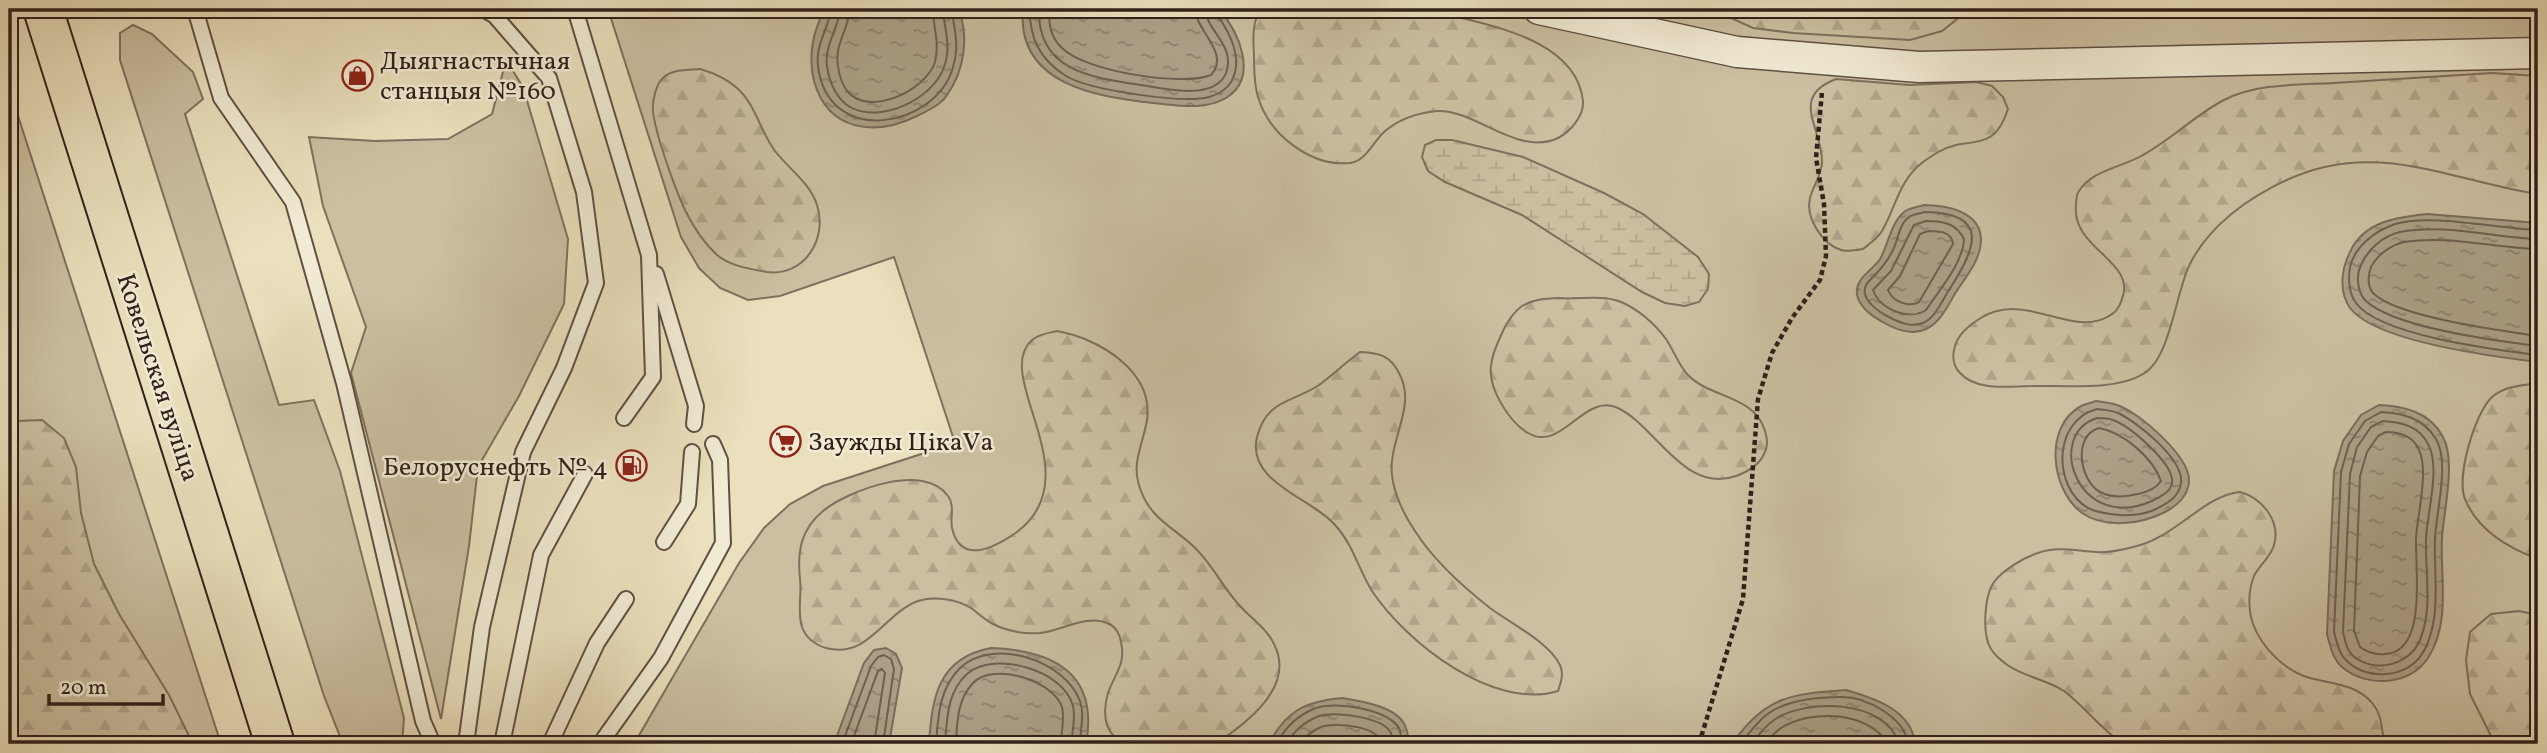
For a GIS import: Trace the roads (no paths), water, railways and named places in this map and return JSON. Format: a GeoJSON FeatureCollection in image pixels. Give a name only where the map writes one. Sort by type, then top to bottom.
{"type":"FeatureCollection","features":[{"type":"Feature","properties":{"kind":"highway","name":"Ковельская вуліца"},"geometry":{"type":"LineString","coordinates":[[43,9],[275,744]]}},
{"type":"Feature","properties":{"kind":"street"},"geometry":{"type":"LineString","coordinates":[[1539,9],[1737,52],[1919,67],[2538,53]]}},
{"type":"Feature","properties":{"kind":"lane"},"geometry":{"type":"LineString","coordinates":[[195,9],[221,98],[293,202],[344,383],[423,721],[432,744]]}},
{"type":"Feature","properties":{"kind":"lane"},"geometry":{"type":"LineString","coordinates":[[466,744],[482,627],[523,452],[564,368],[596,283],[584,192],[549,78],[494,15],[482,9]]}},
{"type":"Feature","properties":{"kind":"lane"},"geometry":{"type":"LineString","coordinates":[[575,9],[699,423]]}},
{"type":"Feature","properties":{"kind":"lane"},"geometry":{"type":"LineString","coordinates":[[624,418],[653,377],[649,255]]}},
{"type":"Feature","properties":{"kind":"lane"},"geometry":{"type":"LineString","coordinates":[[600,744],[661,658],[723,543],[720,460],[713,444]]}},
{"type":"Feature","properties":{"kind":"lane"},"geometry":{"type":"LineString","coordinates":[[664,542],[688,504],[692,452]]}},
{"type":"Feature","properties":{"kind":"lane"},"geometry":{"type":"LineString","coordinates":[[502,744],[541,555],[585,474]]}},
{"type":"Feature","properties":{"kind":"lane"},"geometry":{"type":"LineString","coordinates":[[550,744],[597,643],[626,599]]}},
{"type":"Feature","properties":{"kind":"water"},"geometry":{"type":"Polygon","coordinates":[[[825,9],[958,9],[964,30],[964,42],[961,64],[953,86],[938,105],[901,123],[869,127],[841,120],[821,98],[812,72],[813,44],[825,9]]]}},
{"type":"Feature","properties":{"kind":"water"},"geometry":{"type":"Polygon","coordinates":[[[1023,9],[1219,9],[1239,41],[1244,66],[1242,78],[1236,89],[1226,98],[1199,106],[1131,100],[1085,90],[1064,82],[1046,70],[1032,54],[1024,34],[1023,9]]]}},
{"type":"Feature","properties":{"kind":"water"},"geometry":{"type":"Polygon","coordinates":[[[1924,205],[1951,208],[1969,216],[1979,230],[1981,240],[1979,254],[1972,268],[1940,318],[1926,329],[1909,332],[1892,327],[1869,313],[1860,302],[1857,288],[1880,259],[1893,228],[1904,212],[1924,205]]]}},
{"type":"Feature","properties":{"kind":"water"},"geometry":{"type":"Polygon","coordinates":[[[2427,214],[2538,223],[2538,362],[2467,352],[2410,339],[2364,320],[2350,308],[2342,280],[2347,258],[2356,242],[2364,233],[2383,223],[2427,214]]]}},
{"type":"Feature","properties":{"kind":"water"},"geometry":{"type":"Polygon","coordinates":[[[2096,401],[2117,405],[2138,416],[2161,436],[2181,459],[2189,480],[2185,495],[2174,507],[2135,522],[2112,523],[2091,518],[2071,503],[2058,475],[2056,443],[2069,416],[2081,406],[2096,401]]]}},
{"type":"Feature","properties":{"kind":"water"},"geometry":{"type":"Polygon","coordinates":[[[2379,405],[2407,409],[2424,416],[2438,428],[2447,447],[2449,459],[2442,537],[2443,599],[2440,630],[2428,658],[2420,667],[2399,679],[2387,681],[2363,678],[2342,667],[2334,656],[2327,634],[2334,471],[2343,441],[2361,415],[2379,405]]]}},
{"type":"Feature","properties":{"kind":"water"},"geometry":{"type":"Polygon","coordinates":[[[886,648],[896,654],[902,668],[889,744],[834,744],[864,663],[874,650],[886,648]]]}},
{"type":"Feature","properties":{"kind":"water"},"geometry":{"type":"Polygon","coordinates":[[[991,648],[1034,654],[1067,670],[1078,683],[1086,700],[1086,744],[929,744],[932,711],[941,682],[959,661],[973,653],[991,648]]]}},
{"type":"Feature","properties":{"kind":"water"},"geometry":{"type":"Polygon","coordinates":[[[1846,690],[1868,697],[1899,714],[1907,722],[1915,744],[1732,744],[1756,716],[1781,700],[1810,693],[1846,690]]]}},
{"type":"Feature","properties":{"kind":"water"},"geometry":{"type":"Polygon","coordinates":[[[1343,698],[1379,706],[1396,715],[1406,728],[1409,744],[1269,744],[1283,723],[1299,709],[1343,698]]]}},
{"type":"Feature","properties":{"kind":"place","name":"Дыягнастычная станцыя №160"},"geometry":{"type":"Point","coordinates":[357,75]}},
{"type":"Feature","properties":{"kind":"place","name":"Заужды ЦікаVа"},"geometry":{"type":"Point","coordinates":[785,441]}},
{"type":"Feature","properties":{"kind":"place","name":"Белоруснефть № 4"},"geometry":{"type":"Point","coordinates":[631,466]}}]}
